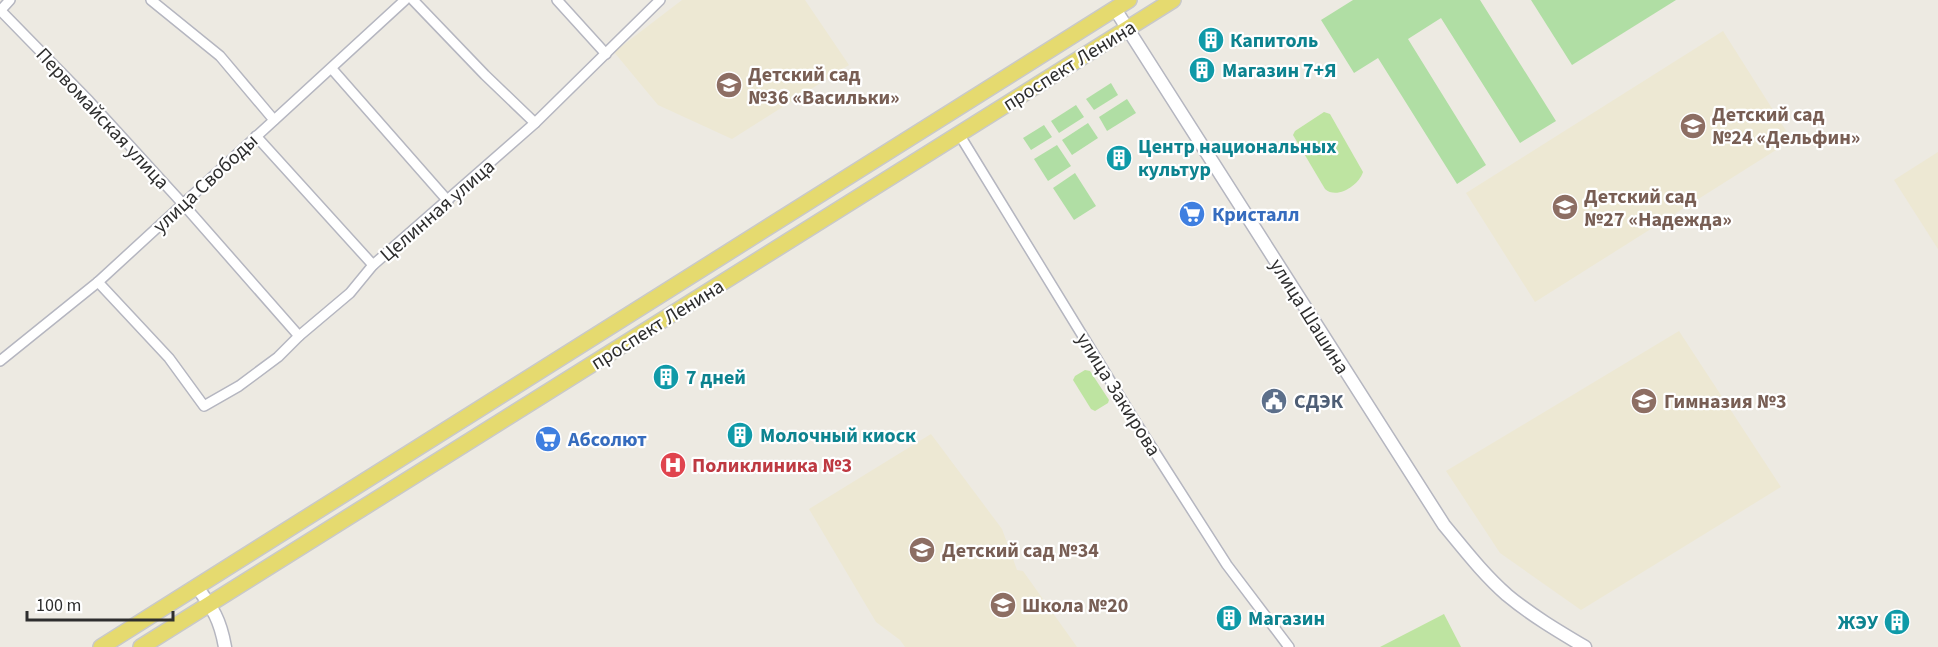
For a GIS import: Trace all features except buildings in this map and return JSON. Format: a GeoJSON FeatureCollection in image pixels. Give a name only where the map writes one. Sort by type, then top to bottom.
{"type":"FeatureCollection","features":[{"type":"Feature","properties":{"kind":"main road","name":"проспект Ленина"},"geometry":{"type":"LineString","coordinates":[[101,647],[1129,0]]}},
{"type":"Feature","properties":{"kind":"main road","name":"проспект Ленина"},"geometry":{"type":"LineString","coordinates":[[141,647],[1173,0]]}},
{"type":"Feature","properties":{"kind":"main road"},"geometry":{"type":"LineString","coordinates":[[757,234],[769,254]]}},
{"type":"Feature","properties":{"kind":"street"},"geometry":{"type":"LineString","coordinates":[[0,10],[10,0]]}},
{"type":"Feature","properties":{"kind":"street"},"geometry":{"type":"LineString","coordinates":[[151,0],[220,56],[274,120]]}},
{"type":"Feature","properties":{"kind":"street","name":"улица Свободы"},"geometry":{"type":"LineString","coordinates":[[0,361],[98,282],[405,0]]}},
{"type":"Feature","properties":{"kind":"street"},"geometry":{"type":"LineString","coordinates":[[413,0],[484,75],[535,123]]}},
{"type":"Feature","properties":{"kind":"street"},"geometry":{"type":"LineString","coordinates":[[557,0],[606,54]]}},
{"type":"Feature","properties":{"kind":"street","name":"Целинная улица"},"geometry":{"type":"LineString","coordinates":[[98,282],[169,358],[204,406],[239,386],[278,357],[299,336],[351,294],[373,265],[535,123],[660,0]]}},
{"type":"Feature","properties":{"kind":"street","name":"улица Шашина"},"geometry":{"type":"LineString","coordinates":[[1115,9],[1444,525],[1473,561],[1505,593],[1533,615],[1585,647]]}},
{"type":"Feature","properties":{"kind":"street","name":"Первомайская улица"},"geometry":{"type":"LineString","coordinates":[[0,10],[89,101],[299,336]]}},
{"type":"Feature","properties":{"kind":"street"},"geometry":{"type":"LineString","coordinates":[[332,69],[448,201]]}},
{"type":"Feature","properties":{"kind":"street","name":"улица Закирова"},"geometry":{"type":"LineString","coordinates":[[959,134],[1220,555],[1289,647]]}},
{"type":"Feature","properties":{"kind":"street"},"geometry":{"type":"LineString","coordinates":[[256,136],[373,265]]}},
{"type":"Feature","properties":{"kind":"street"},"geometry":{"type":"LineString","coordinates":[[197,587],[210,604],[221,625],[225,647]]}},
{"type":"Feature","properties":{"kind":"shaded area","name":"Детский сад №36 «Васильки»"},"geometry":{"type":"Polygon","coordinates":[[[682,0],[805,0],[849,65],[732,139],[658,105],[614,52],[682,0]]]}},
{"type":"Feature","properties":{"kind":"shaded area"},"geometry":{"type":"Polygon","coordinates":[[[1723,31],[1792,140],[1535,302],[1466,193],[1723,31]]]}},
{"type":"Feature","properties":{"kind":"shaded area"},"geometry":{"type":"Polygon","coordinates":[[[1938,152],[1938,249],[1894,180],[1938,152]]]}},
{"type":"Feature","properties":{"kind":"shaded area","name":"Гимназия №3"},"geometry":{"type":"Polygon","coordinates":[[[1679,331],[1781,487],[1581,610],[1500,553],[1446,471],[1679,331]]]}},
{"type":"Feature","properties":{"kind":"shaded area","name":"Детский сад №34"},"geometry":{"type":"Polygon","coordinates":[[[931,434],[1002,529],[1017,570],[1023,571],[1077,647],[905,647],[900,640],[876,622],[809,509],[931,434]]]}},
{"type":"Feature","properties":{"kind":"green space"},"geometry":{"type":"Polygon","coordinates":[[[1353,0],[1480,0],[1556,121],[1520,143],[1441,18],[1408,39],[1486,165],[1457,184],[1378,58],[1354,73],[1321,20],[1353,0]]]}},
{"type":"Feature","properties":{"kind":"green space"},"geometry":{"type":"Polygon","coordinates":[[[1531,0],[1676,0],[1572,65],[1531,0]]]}},
{"type":"Feature","properties":{"kind":"green space"},"geometry":{"type":"Polygon","coordinates":[[[1111,83],[1118,95],[1094,110],[1086,99],[1111,83]]]}},
{"type":"Feature","properties":{"kind":"green space"},"geometry":{"type":"Polygon","coordinates":[[[1127,99],[1136,113],[1107,131],[1099,117],[1127,99]]]}},
{"type":"Feature","properties":{"kind":"green space"},"geometry":{"type":"Polygon","coordinates":[[[1076,105],[1084,117],[1059,133],[1051,121],[1076,105]]]}},
{"type":"Feature","properties":{"kind":"green space"},"geometry":{"type":"Polygon","coordinates":[[[1324,112],[1330,114],[1363,172],[1357,182],[1341,192],[1335,193],[1325,189],[1293,135],[1295,131],[1324,112]]]}},
{"type":"Feature","properties":{"kind":"green space"},"geometry":{"type":"Polygon","coordinates":[[[1088,123],[1098,138],[1072,155],[1062,140],[1088,123]]]}},
{"type":"Feature","properties":{"kind":"green space"},"geometry":{"type":"Polygon","coordinates":[[[1044,125],[1052,137],[1031,150],[1023,138],[1044,125]]]}},
{"type":"Feature","properties":{"kind":"green space"},"geometry":{"type":"Polygon","coordinates":[[[1057,145],[1071,166],[1048,181],[1034,159],[1057,145]]]}},
{"type":"Feature","properties":{"kind":"green space"},"geometry":{"type":"Polygon","coordinates":[[[1075,173],[1096,206],[1074,220],[1053,188],[1075,173]]]}},
{"type":"Feature","properties":{"kind":"green space"},"geometry":{"type":"Polygon","coordinates":[[[1085,370],[1090,371],[1109,400],[1095,411],[1091,409],[1073,380],[1085,370]]]}},
{"type":"Feature","properties":{"kind":"green space"},"geometry":{"type":"Polygon","coordinates":[[[1444,614],[1461,647],[1380,647],[1444,614]]]}},
{"type":"Feature","properties":{"kind":"place","name":"Капитоль"},"geometry":{"type":"Point","coordinates":[1211,40]}},
{"type":"Feature","properties":{"kind":"place","name":"Магазин 7+Я"},"geometry":{"type":"Point","coordinates":[1202,70]}},
{"type":"Feature","properties":{"kind":"place","name":"Детский сад №36 «Васильки»"},"geometry":{"type":"Point","coordinates":[729,85]}},
{"type":"Feature","properties":{"kind":"place","name":"Детский сад №24 «Дельфин»"},"geometry":{"type":"Point","coordinates":[1693,126]}},
{"type":"Feature","properties":{"kind":"place","name":"Центр национальных культур"},"geometry":{"type":"Point","coordinates":[1119,158]}},
{"type":"Feature","properties":{"kind":"place","name":"Детский сад №27 «Надежда»"},"geometry":{"type":"Point","coordinates":[1565,207]}},
{"type":"Feature","properties":{"kind":"place","name":"Кристалл"},"geometry":{"type":"Point","coordinates":[1192,214]}},
{"type":"Feature","properties":{"kind":"place","name":"7 дней"},"geometry":{"type":"Point","coordinates":[666,377]}},
{"type":"Feature","properties":{"kind":"place","name":"СДЭК"},"geometry":{"type":"Point","coordinates":[1274,401]}},
{"type":"Feature","properties":{"kind":"place","name":"Гимназия №3"},"geometry":{"type":"Point","coordinates":[1644,401]}},
{"type":"Feature","properties":{"kind":"place","name":"Молочный киоск"},"geometry":{"type":"Point","coordinates":[740,435]}},
{"type":"Feature","properties":{"kind":"place","name":"Абсолют"},"geometry":{"type":"Point","coordinates":[548,439]}},
{"type":"Feature","properties":{"kind":"place","name":"Поликлиника №3"},"geometry":{"type":"Point","coordinates":[673,465]}},
{"type":"Feature","properties":{"kind":"place","name":"Детский сад №34"},"geometry":{"type":"Point","coordinates":[922,550]}},
{"type":"Feature","properties":{"kind":"place","name":"Школа №20"},"geometry":{"type":"Point","coordinates":[1003,605]}},
{"type":"Feature","properties":{"kind":"place","name":"Магазин"},"geometry":{"type":"Point","coordinates":[1229,618]}},
{"type":"Feature","properties":{"kind":"place","name":"ЖЭУ"},"geometry":{"type":"Point","coordinates":[1897,622]}}]}
